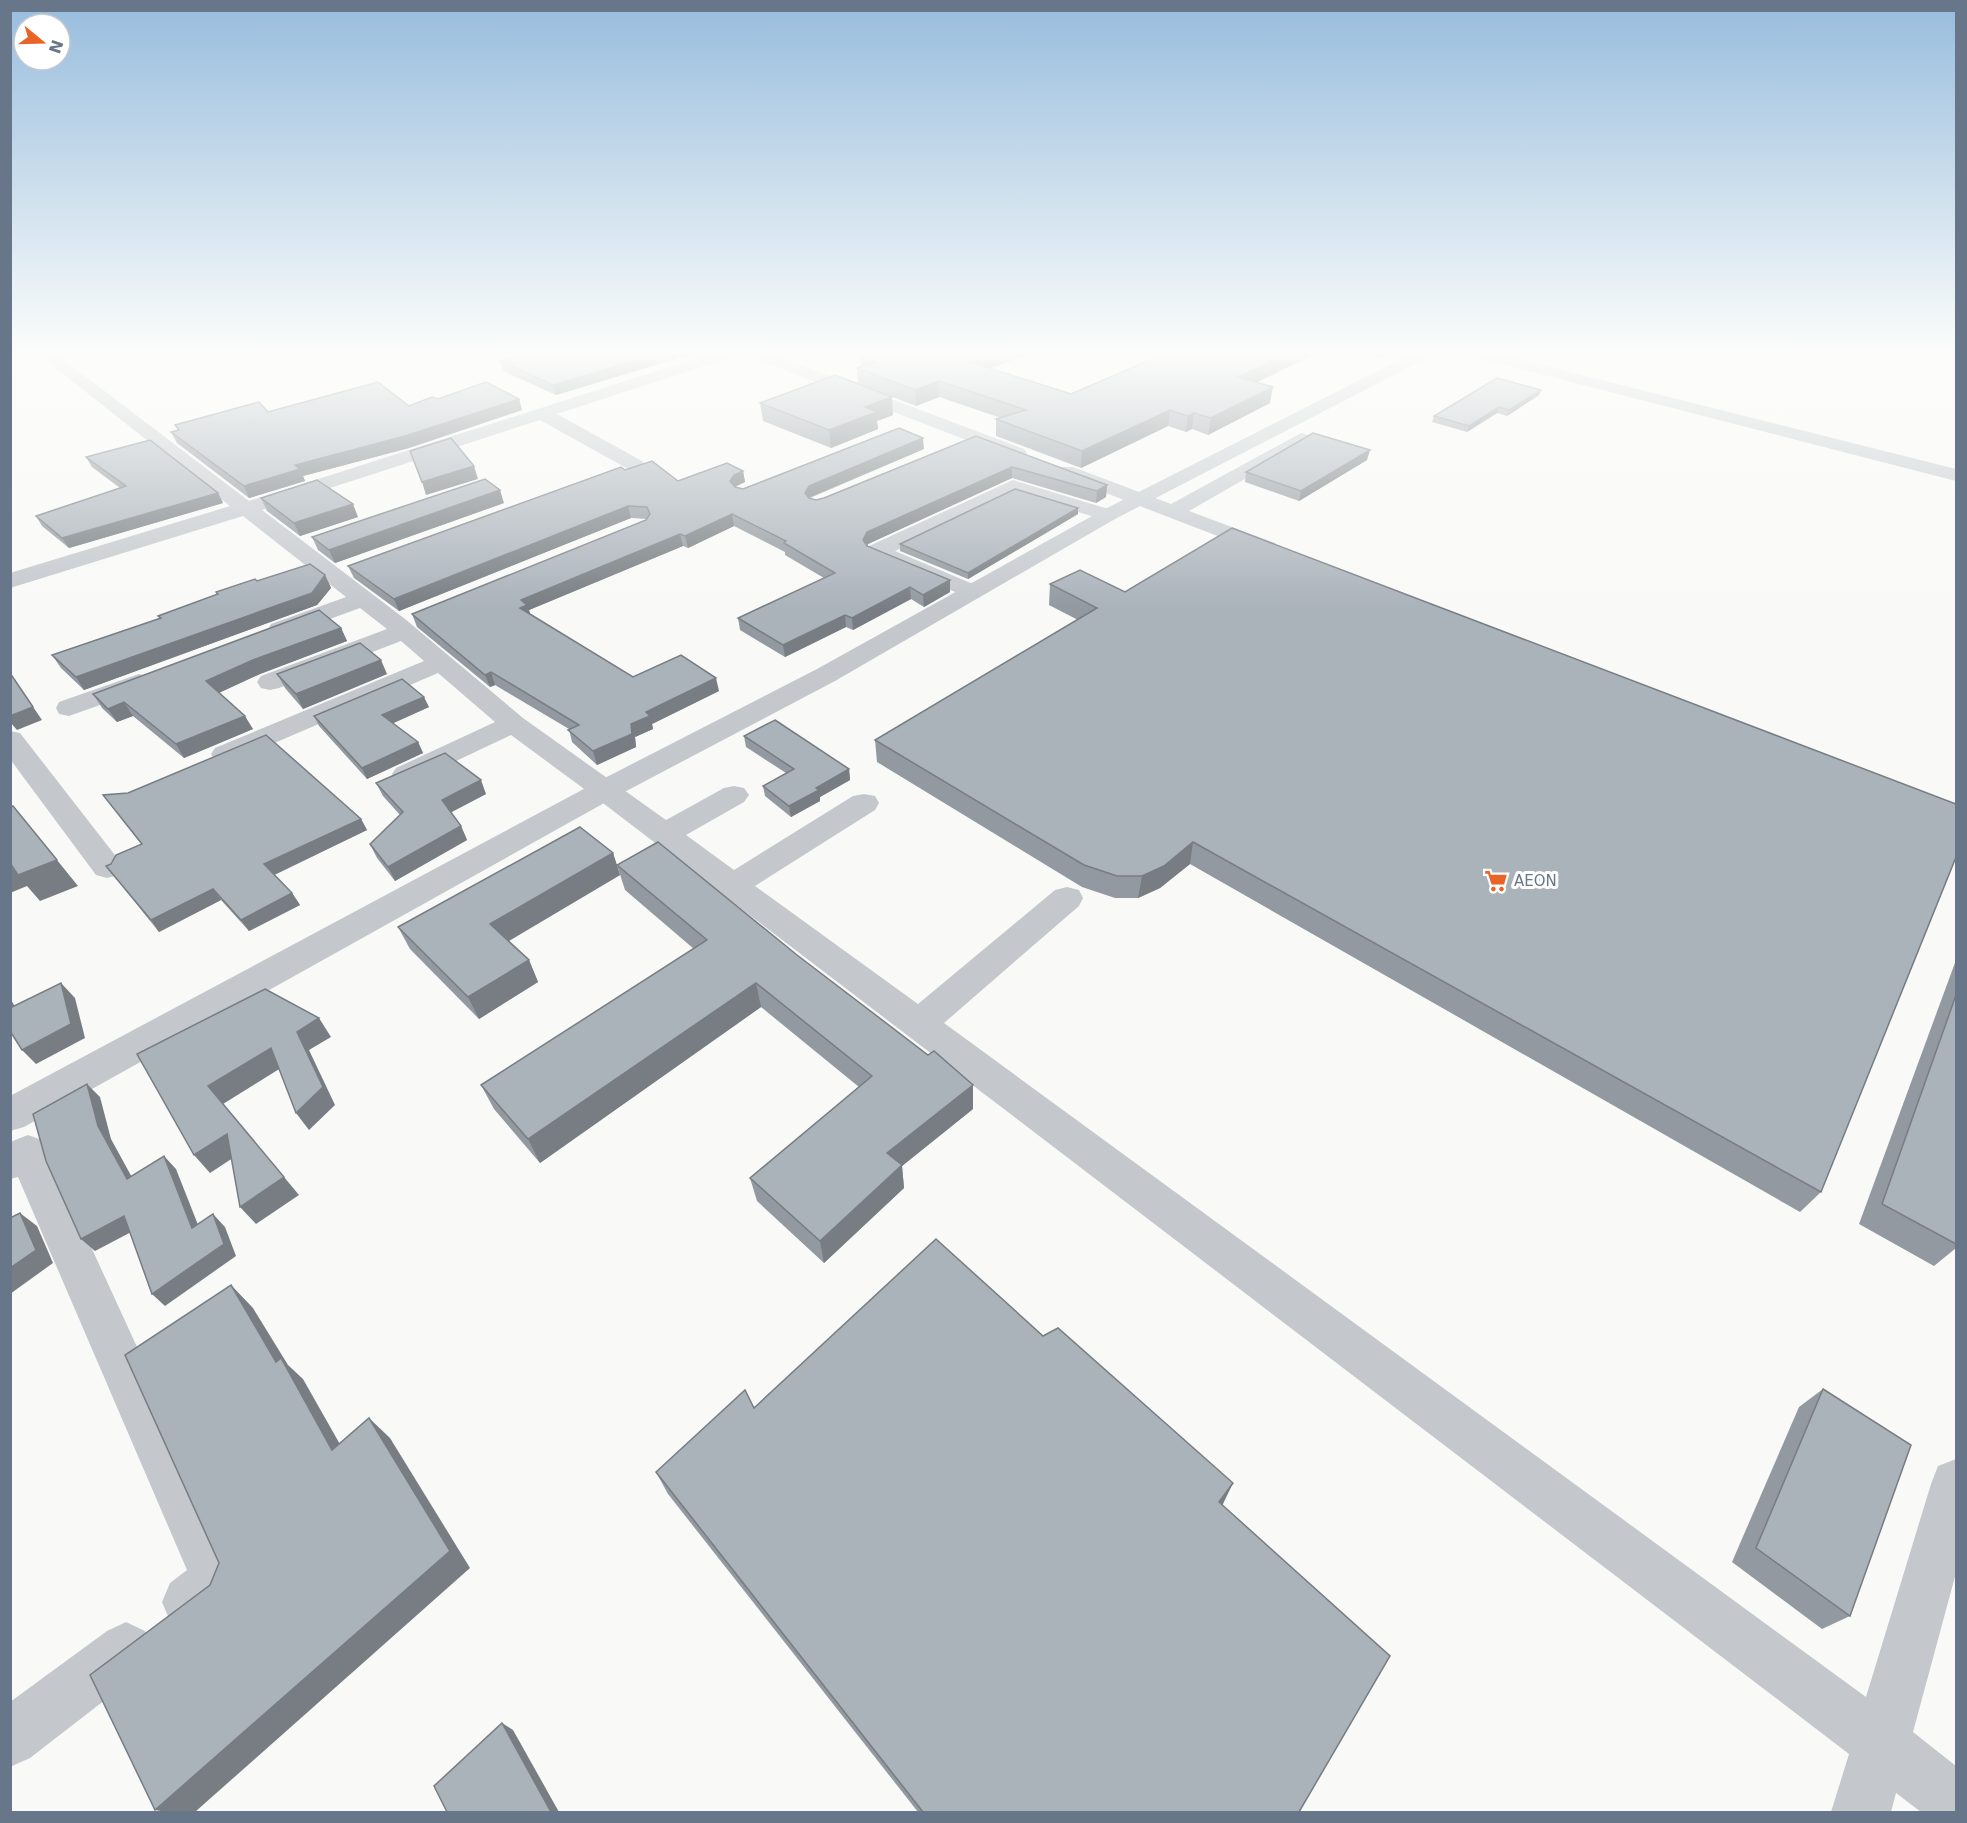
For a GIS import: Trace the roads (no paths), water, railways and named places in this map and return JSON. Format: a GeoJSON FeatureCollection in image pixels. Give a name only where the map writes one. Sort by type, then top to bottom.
{"type":"FeatureCollection","features":[{"type":"Feature","properties":{"kind":"street"},"geometry":{"type":"LineString","coordinates":[[155,439],[244,509],[307,544],[343,571],[363,599],[406,623],[441,663],[513,724],[733,885],[1881,1743],[1956,1803]]}},
{"type":"Feature","properties":{"kind":"street"},"geometry":{"type":"LineString","coordinates":[[10,581],[461,439]]}},
{"type":"Feature","properties":{"kind":"street"},"geometry":{"type":"LineString","coordinates":[[589,439],[635,465]]}},
{"type":"Feature","properties":{"kind":"street"},"geometry":{"type":"LineString","coordinates":[[954,446],[969,439]]}},
{"type":"Feature","properties":{"kind":"street"},"geometry":{"type":"LineString","coordinates":[[984,439],[1030,457]]}},
{"type":"Feature","properties":{"kind":"street"},"geometry":{"type":"LineString","coordinates":[[10,1115],[605,790],[826,675],[1108,515],[1256,439]]}},
{"type":"Feature","properties":{"kind":"street"},"geometry":{"type":"LineString","coordinates":[[1172,512],[1301,439]]}},
{"type":"Feature","properties":{"kind":"street"},"geometry":{"type":"LineString","coordinates":[[1814,439],[1956,475]]}},
{"type":"Feature","properties":{"kind":"street"},"geometry":{"type":"LineString","coordinates":[[1051,465],[1293,558]]}},
{"type":"Feature","properties":{"kind":"street"},"geometry":{"type":"LineString","coordinates":[[972,592],[877,551],[1013,486],[1108,515]]}},
{"type":"Feature","properties":{"kind":"street"},"geometry":{"type":"LineString","coordinates":[[254,639],[363,599]]}},
{"type":"Feature","properties":{"kind":"street"},"geometry":{"type":"LineString","coordinates":[[270,682],[406,623]]}},
{"type":"Feature","properties":{"kind":"street"},"geometry":{"type":"LineString","coordinates":[[201,764],[441,663]]}},
{"type":"Feature","properties":{"kind":"street"},"geometry":{"type":"LineString","coordinates":[[69,708],[156,676]]}},
{"type":"Feature","properties":{"kind":"street"},"geometry":{"type":"LineString","coordinates":[[379,786],[513,724]]}},
{"type":"Feature","properties":{"kind":"street"},"geometry":{"type":"LineString","coordinates":[[10,740],[107,867]]}},
{"type":"Feature","properties":{"kind":"street"},"geometry":{"type":"LineString","coordinates":[[664,834],[734,795]]}},
{"type":"Feature","properties":{"kind":"street"},"geometry":{"type":"LineString","coordinates":[[733,885],[864,803]]}},
{"type":"Feature","properties":{"kind":"street"},"geometry":{"type":"LineString","coordinates":[[919,1024],[1066,898]]}},
{"type":"Feature","properties":{"kind":"street"},"geometry":{"type":"LineString","coordinates":[[10,1162],[28,1152],[218,1580],[10,1738]]}},
{"type":"Feature","properties":{"kind":"street"},"geometry":{"type":"LineString","coordinates":[[1861,1812],[1956,1484]]}},
{"type":"Feature","properties":{"kind":"place","name":"AEON"},"geometry":{"type":"Point","coordinates":[1496,881]}}]}
